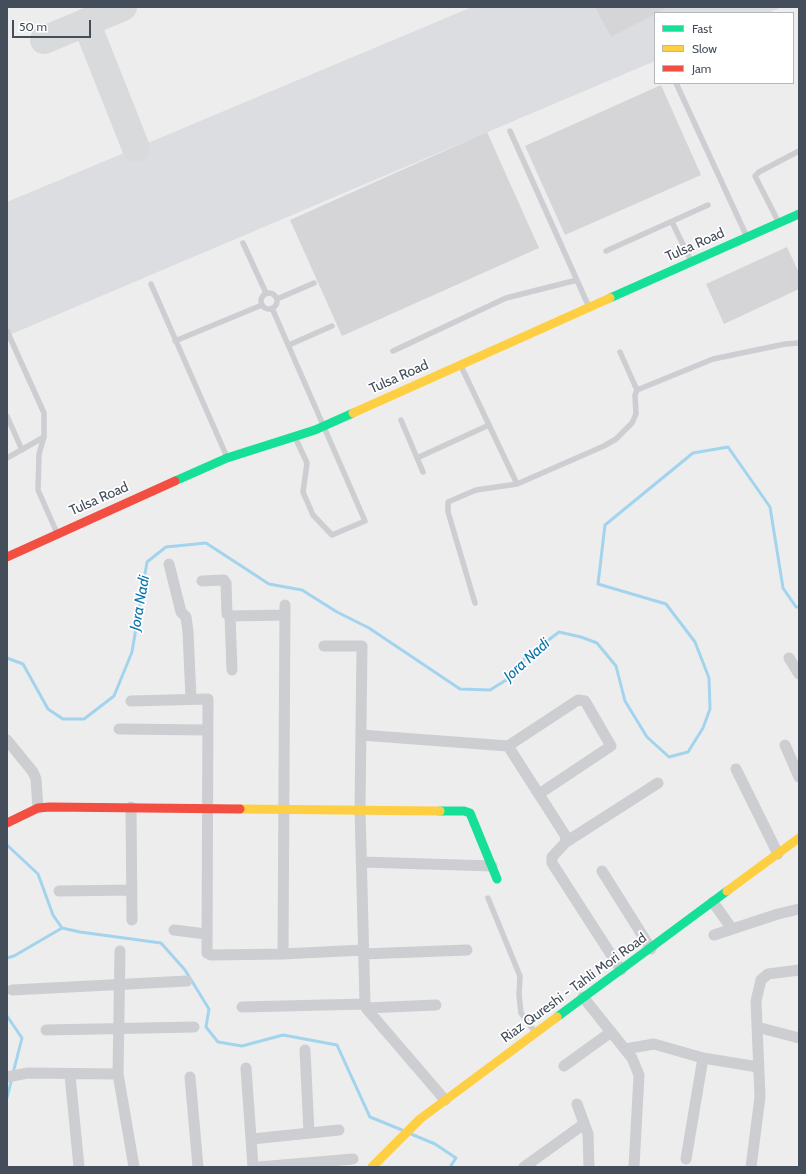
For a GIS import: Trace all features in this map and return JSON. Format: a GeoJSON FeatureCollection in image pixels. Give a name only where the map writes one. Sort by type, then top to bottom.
{"type":"FeatureCollection","features":[{"type":"Feature","properties":{"kind":"street","name":"Tulsa Road"},"geometry":{"type":"LineString","coordinates":[[7,557],[227,458],[325,426],[460,364],[799,214]]}},
{"type":"Feature","properties":{"kind":"street"},"geometry":{"type":"LineString","coordinates":[[170,564],[181,612],[186,617],[191,699]]}},
{"type":"Feature","properties":{"kind":"street"},"geometry":{"type":"LineString","coordinates":[[202,581],[224,580],[226,583],[227,614],[230,616],[232,670]]}},
{"type":"Feature","properties":{"kind":"street"},"geometry":{"type":"LineString","coordinates":[[230,616],[285,610],[284,954]]}},
{"type":"Feature","properties":{"kind":"street"},"geometry":{"type":"LineString","coordinates":[[324,646],[362,646],[360,809],[363,952],[366,1006],[445,1100]]}},
{"type":"Feature","properties":{"kind":"street"},"geometry":{"type":"LineString","coordinates":[[789,658],[799,674]]}},
{"type":"Feature","properties":{"kind":"street"},"geometry":{"type":"LineString","coordinates":[[131,702],[208,699],[206,949],[211,955],[467,950]]}},
{"type":"Feature","properties":{"kind":"street"},"geometry":{"type":"LineString","coordinates":[[361,735],[508,746],[578,700],[585,701],[610,742],[610,748],[539,794]]}},
{"type":"Feature","properties":{"kind":"street"},"geometry":{"type":"LineString","coordinates":[[119,729],[208,730]]}},
{"type":"Feature","properties":{"kind":"street"},"geometry":{"type":"LineString","coordinates":[[7,740],[34,772],[36,779],[38,808]]}},
{"type":"Feature","properties":{"kind":"street"},"geometry":{"type":"LineString","coordinates":[[785,745],[799,777]]}},
{"type":"Feature","properties":{"kind":"street"},"geometry":{"type":"LineString","coordinates":[[508,746],[565,835],[566,842]]}},
{"type":"Feature","properties":{"kind":"street"},"geometry":{"type":"LineString","coordinates":[[736,769],[778,854]]}},
{"type":"Feature","properties":{"kind":"street"},"geometry":{"type":"LineString","coordinates":[[621,970],[552,863],[552,857],[566,842],[658,783]]}},
{"type":"Feature","properties":{"kind":"street"},"geometry":{"type":"LineString","coordinates":[[7,824],[21,815],[38,808],[360,809],[464,812],[470,813],[497,879]]}},
{"type":"Feature","properties":{"kind":"street"},"geometry":{"type":"LineString","coordinates":[[131,808],[132,920]]}},
{"type":"Feature","properties":{"kind":"street","name":"Riaz Qureshi - Tahli Mori Road"},"geometry":{"type":"LineString","coordinates":[[372,1167],[420,1119],[582,997],[651,949],[799,838]]}},
{"type":"Feature","properties":{"kind":"street"},"geometry":{"type":"LineString","coordinates":[[362,862],[492,866]]}},
{"type":"Feature","properties":{"kind":"street"},"geometry":{"type":"LineString","coordinates":[[602,871],[651,949]]}},
{"type":"Feature","properties":{"kind":"street"},"geometry":{"type":"LineString","coordinates":[[58,891],[132,890]]}},
{"type":"Feature","properties":{"kind":"street"},"geometry":{"type":"LineString","coordinates":[[713,902],[732,929]]}},
{"type":"Feature","properties":{"kind":"street"},"geometry":{"type":"LineString","coordinates":[[714,936],[732,929],[799,909]]}},
{"type":"Feature","properties":{"kind":"street"},"geometry":{"type":"LineString","coordinates":[[174,930],[206,934]]}},
{"type":"Feature","properties":{"kind":"street"},"geometry":{"type":"LineString","coordinates":[[120,952],[120,1029],[118,1074],[134,1167]]}},
{"type":"Feature","properties":{"kind":"street"},"geometry":{"type":"LineString","coordinates":[[751,1167],[760,1097],[756,1001],[763,976],[799,970]]}},
{"type":"Feature","properties":{"kind":"street"},"geometry":{"type":"LineString","coordinates":[[12,990],[187,981]]}},
{"type":"Feature","properties":{"kind":"street"},"geometry":{"type":"LineString","coordinates":[[582,997],[632,1058],[639,1074],[634,1167]]}},
{"type":"Feature","properties":{"kind":"street"},"geometry":{"type":"LineString","coordinates":[[242,1007],[436,1004]]}},
{"type":"Feature","properties":{"kind":"street"},"geometry":{"type":"LineString","coordinates":[[46,1030],[194,1027]]}},
{"type":"Feature","properties":{"kind":"street"},"geometry":{"type":"LineString","coordinates":[[757,1027],[799,1038]]}},
{"type":"Feature","properties":{"kind":"street"},"geometry":{"type":"LineString","coordinates":[[564,1066],[611,1032]]}},
{"type":"Feature","properties":{"kind":"street"},"geometry":{"type":"LineString","coordinates":[[625,1049],[654,1044],[703,1058],[758,1067]]}},
{"type":"Feature","properties":{"kind":"street"},"geometry":{"type":"LineString","coordinates":[[305,1050],[309,1133]]}},
{"type":"Feature","properties":{"kind":"street"},"geometry":{"type":"LineString","coordinates":[[686,1159],[703,1058]]}},
{"type":"Feature","properties":{"kind":"street"},"geometry":{"type":"LineString","coordinates":[[246,1068],[253,1167]]}},
{"type":"Feature","properties":{"kind":"street"},"geometry":{"type":"LineString","coordinates":[[7,1077],[28,1073],[70,1075],[118,1074]]}},
{"type":"Feature","properties":{"kind":"street"},"geometry":{"type":"LineString","coordinates":[[70,1075],[79,1167]]}},
{"type":"Feature","properties":{"kind":"street"},"geometry":{"type":"LineString","coordinates":[[190,1077],[198,1167]]}},
{"type":"Feature","properties":{"kind":"street"},"geometry":{"type":"LineString","coordinates":[[577,1104],[588,1134],[589,1167]]}},
{"type":"Feature","properties":{"kind":"street"},"geometry":{"type":"LineString","coordinates":[[524,1167],[584,1124]]}},
{"type":"Feature","properties":{"kind":"street"},"geometry":{"type":"LineString","coordinates":[[252,1139],[339,1130]]}},
{"type":"Feature","properties":{"kind":"street"},"geometry":{"type":"LineString","coordinates":[[259,1167],[302,1165],[352,1159]]}},
{"type":"Feature","properties":{"kind":"lane"},"geometry":{"type":"LineString","coordinates":[[676,84],[747,237]]}},
{"type":"Feature","properties":{"kind":"lane"},"geometry":{"type":"LineString","coordinates":[[510,131],[589,307]]}},
{"type":"Feature","properties":{"kind":"lane"},"geometry":{"type":"LineString","coordinates":[[780,223],[755,176],[759,172],[799,151]]}},
{"type":"Feature","properties":{"kind":"lane"},"geometry":{"type":"LineString","coordinates":[[606,251],[708,205]]}},
{"type":"Feature","properties":{"kind":"lane"},"geometry":{"type":"LineString","coordinates":[[672,222],[691,262]]}},
{"type":"Feature","properties":{"kind":"lane"},"geometry":{"type":"LineString","coordinates":[[243,243],[266,293]]}},
{"type":"Feature","properties":{"kind":"lane"},"geometry":{"type":"LineString","coordinates":[[393,351],[506,298],[577,280]]}},
{"type":"Feature","properties":{"kind":"lane"},"geometry":{"type":"LineString","coordinates":[[277,299],[314,283]]}},
{"type":"Feature","properties":{"kind":"lane"},"geometry":{"type":"LineString","coordinates":[[151,284],[227,458]]}},
{"type":"Feature","properties":{"kind":"lane"},"geometry":{"type":"LineString","coordinates":[[266,293],[274,294],[277,299],[277,304],[272,308],[267,309],[262,305],[261,299],[266,293]]}},
{"type":"Feature","properties":{"kind":"lane"},"geometry":{"type":"LineString","coordinates":[[175,341],[262,305]]}},
{"type":"Feature","properties":{"kind":"lane"},"geometry":{"type":"LineString","coordinates":[[272,308],[325,426],[365,522],[332,535],[313,515],[303,492],[307,464],[295,436]]}},
{"type":"Feature","properties":{"kind":"lane"},"geometry":{"type":"LineString","coordinates":[[289,346],[332,326]]}},
{"type":"Feature","properties":{"kind":"lane"},"geometry":{"type":"LineString","coordinates":[[7,331],[9,340],[44,414],[44,437],[39,454],[38,490],[58,534]]}},
{"type":"Feature","properties":{"kind":"lane"},"geometry":{"type":"LineString","coordinates":[[637,390],[712,359],[786,344],[799,343]]}},
{"type":"Feature","properties":{"kind":"lane"},"geometry":{"type":"LineString","coordinates":[[475,603],[448,512],[448,502],[476,490],[517,484],[604,446],[616,439],[632,423],[636,414],[635,395],[637,390],[620,352]]}},
{"type":"Feature","properties":{"kind":"lane"},"geometry":{"type":"LineString","coordinates":[[460,364],[517,484]]}},
{"type":"Feature","properties":{"kind":"lane"},"geometry":{"type":"LineString","coordinates":[[7,416],[22,450]]}},
{"type":"Feature","properties":{"kind":"lane"},"geometry":{"type":"LineString","coordinates":[[401,420],[422,472]]}},
{"type":"Feature","properties":{"kind":"lane"},"geometry":{"type":"LineString","coordinates":[[417,458],[489,424]]}},
{"type":"Feature","properties":{"kind":"lane"},"geometry":{"type":"LineString","coordinates":[[7,458],[44,437]]}},
{"type":"Feature","properties":{"kind":"lane"},"geometry":{"type":"LineString","coordinates":[[488,898],[520,976],[519,995],[522,1013],[536,1033]]}},
{"type":"Feature","properties":{"kind":"shaded area"},"geometry":{"type":"Polygon","coordinates":[[[472,7],[782,7],[770,12],[654,12],[654,61],[7,336],[7,202],[472,7]]]}},
{"type":"Feature","properties":{"kind":"building"},"geometry":{"type":"Polygon","coordinates":[[[595,7],[668,7],[658,12],[654,12],[654,14],[611,37],[595,7]]]}},
{"type":"Feature","properties":{"kind":"building"},"geometry":{"type":"Polygon","coordinates":[[[661,85],[701,175],[565,235],[525,146],[661,85]]]}},
{"type":"Feature","properties":{"kind":"building"},"geometry":{"type":"Polygon","coordinates":[[[487,132],[539,248],[342,336],[290,220],[487,132]]]}},
{"type":"Feature","properties":{"kind":"building"},"geometry":{"type":"Polygon","coordinates":[[[787,247],[799,273],[799,289],[724,324],[706,284],[787,247]]]}},
{"type":"Feature","properties":{"kind":"waterway","name":"Jora Nadi"},"geometry":{"type":"LineString","coordinates":[[7,658],[23,664],[48,709],[63,719],[84,719],[114,696],[132,652],[147,562],[166,547],[206,543],[269,584],[302,590],[337,612],[369,628],[460,689],[490,690],[511,677],[526,657],[559,632],[581,637],[597,643],[616,666],[625,701],[647,737],[669,757],[688,752],[703,728],[710,709],[709,678],[695,642],[666,604],[598,584],[605,525],[693,453],[728,447],[770,507],[783,588],[796,607],[799,607]]}},
{"type":"Feature","properties":{"kind":"waterway"},"geometry":{"type":"LineString","coordinates":[[7,845],[38,874],[53,915],[62,928],[80,932],[161,943],[185,970],[209,1009],[206,1027],[218,1042],[242,1046],[283,1035],[337,1045],[370,1117],[402,1130]]}},
{"type":"Feature","properties":{"kind":"waterway"},"geometry":{"type":"LineString","coordinates":[[7,958],[14,956],[62,928]]}},
{"type":"Feature","properties":{"kind":"waterway"},"geometry":{"type":"LineString","coordinates":[[7,1016],[22,1038],[13,1073]]}},
{"type":"Feature","properties":{"kind":"waterway"},"geometry":{"type":"LineString","coordinates":[[7,1098],[12,1078]]}},
{"type":"Feature","properties":{"kind":"waterway"},"geometry":{"type":"LineString","coordinates":[[411,1134],[435,1144],[456,1158],[450,1167]]}},
{"type":"Feature","properties":{"kind":"taxiway"},"geometry":{"type":"LineString","coordinates":[[44,40],[123,7]]}},
{"type":"Feature","properties":{"kind":"taxiway"},"geometry":{"type":"LineString","coordinates":[[86,22],[136,148]]}},
{"type":"Feature","properties":{"kind":"traffic: fast"},"geometry":{"type":"LineString","coordinates":[[610,298],[799,214]]}},
{"type":"Feature","properties":{"kind":"traffic: fast"},"geometry":{"type":"LineString","coordinates":[[175,481],[227,458],[315,430],[353,413]]}},
{"type":"Feature","properties":{"kind":"traffic: fast"},"geometry":{"type":"LineString","coordinates":[[440,811],[464,811],[470,813],[497,879]]}},
{"type":"Feature","properties":{"kind":"traffic: fast"},"geometry":{"type":"LineString","coordinates":[[557,1017],[727,891]]}},
{"type":"Feature","properties":{"kind":"traffic: slow"},"geometry":{"type":"LineString","coordinates":[[353,413],[610,298]]}},
{"type":"Feature","properties":{"kind":"traffic: slow"},"geometry":{"type":"LineString","coordinates":[[240,809],[440,811]]}},
{"type":"Feature","properties":{"kind":"traffic: slow"},"geometry":{"type":"LineString","coordinates":[[727,891],[799,838]]}},
{"type":"Feature","properties":{"kind":"traffic: slow"},"geometry":{"type":"LineString","coordinates":[[372,1167],[420,1119],[557,1017]]}},
{"type":"Feature","properties":{"kind":"traffic: jam"},"geometry":{"type":"LineString","coordinates":[[7,557],[175,481]]}},
{"type":"Feature","properties":{"kind":"traffic: jam"},"geometry":{"type":"LineString","coordinates":[[7,823],[38,808],[50,807],[240,809]]}}]}
